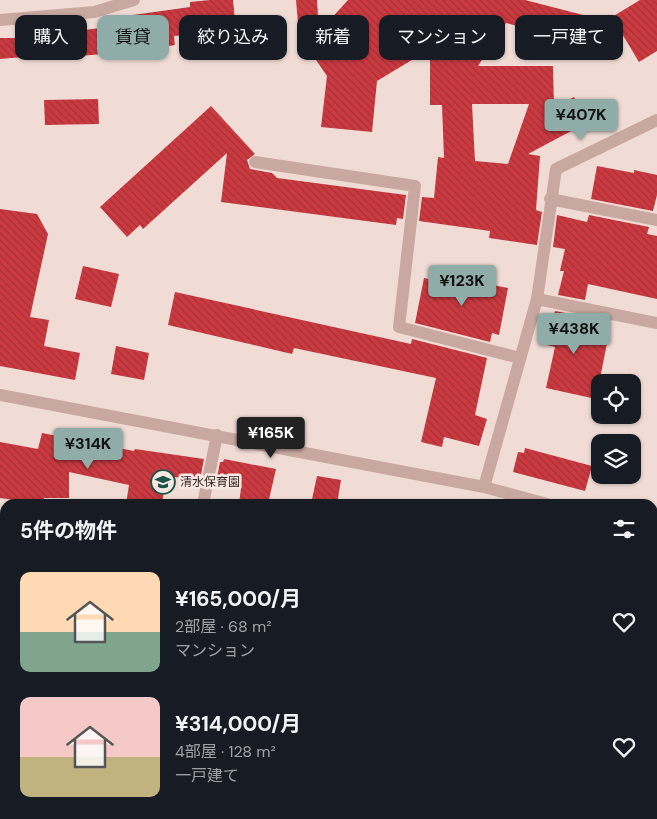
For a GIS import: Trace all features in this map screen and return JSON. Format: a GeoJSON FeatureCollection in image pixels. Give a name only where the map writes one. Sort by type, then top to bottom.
{"type":"FeatureCollection","features":[{"type":"Feature","properties":{"kind":"street"},"geometry":{"type":"LineString","coordinates":[[0,20],[94,12],[134,0]]}},
{"type":"Feature","properties":{"kind":"street"},"geometry":{"type":"LineString","coordinates":[[484,487],[537,299],[550,199],[556,170],[657,120]]}},
{"type":"Feature","properties":{"kind":"street"},"geometry":{"type":"LineString","coordinates":[[255,162],[415,186],[399,326],[520,358]]}},
{"type":"Feature","properties":{"kind":"street"},"geometry":{"type":"LineString","coordinates":[[550,199],[657,220]]}},
{"type":"Feature","properties":{"kind":"street"},"geometry":{"type":"LineString","coordinates":[[537,299],[657,323]]}},
{"type":"Feature","properties":{"kind":"street"},"geometry":{"type":"LineString","coordinates":[[0,395],[484,487],[516,499]]}},
{"type":"Feature","properties":{"kind":"street"},"geometry":{"type":"LineString","coordinates":[[204,499],[217,435]]}},
{"type":"Feature","properties":{"kind":"building"},"geometry":{"type":"Polygon","coordinates":[[[233,0],[234,15],[179,15],[179,36],[174,36],[175,45],[169,46],[169,15],[133,15],[190,7],[190,2],[233,0]]]}},
{"type":"Feature","properties":{"kind":"building"},"geometry":{"type":"Polygon","coordinates":[[[296,0],[317,0],[318,15],[297,15],[296,0]]]}},
{"type":"Feature","properties":{"kind":"building"},"geometry":{"type":"Polygon","coordinates":[[[348,0],[525,0],[583,15],[515,15],[515,25],[506,23],[505,25],[505,15],[379,15],[379,60],[412,60],[377,81],[372,132],[321,127],[327,76],[316,60],[369,60],[369,15],[334,15],[348,0]]]}},
{"type":"Feature","properties":{"kind":"building"},"geometry":{"type":"Polygon","coordinates":[[[640,0],[657,0],[657,51],[639,62],[623,35],[623,15],[615,15],[640,0]]]}},
{"type":"Feature","properties":{"kind":"building"},"geometry":{"type":"Polygon","coordinates":[[[97,28],[97,55],[87,55],[87,30],[97,28]]]}},
{"type":"Feature","properties":{"kind":"building"},"geometry":{"type":"Polygon","coordinates":[[[0,38],[15,38],[15,58],[0,59],[0,38]]]}},
{"type":"Feature","properties":{"kind":"building"},"geometry":{"type":"Polygon","coordinates":[[[430,60],[482,60],[478,66],[553,66],[554,108],[574,97],[588,122],[528,154],[540,156],[536,210],[542,212],[537,245],[489,238],[490,231],[419,221],[422,197],[434,198],[438,157],[444,158],[442,105],[430,105],[430,60]],[[472,104],[475,161],[508,164],[529,104],[472,104]]]}},
{"type":"Feature","properties":{"kind":"building"},"geometry":{"type":"Polygon","coordinates":[[[98,99],[99,124],[45,125],[44,100],[98,99]]]}},
{"type":"Feature","properties":{"kind":"building"},"geometry":{"type":"Polygon","coordinates":[[[211,106],[255,154],[247,160],[250,169],[272,173],[277,178],[406,195],[403,219],[397,218],[396,225],[221,202],[227,153],[143,229],[140,225],[127,237],[100,207],[211,106]]]}},
{"type":"Feature","properties":{"kind":"building"},"geometry":{"type":"Polygon","coordinates":[[[597,166],[634,173],[634,170],[657,175],[657,195],[653,211],[591,199],[597,166]]]}},
{"type":"Feature","properties":{"kind":"building"},"geometry":{"type":"Polygon","coordinates":[[[0,209],[37,214],[48,234],[30,317],[49,320],[44,346],[80,353],[75,380],[0,366],[0,209]]]}},
{"type":"Feature","properties":{"kind":"building"},"geometry":{"type":"Polygon","coordinates":[[[557,215],[587,222],[589,215],[649,227],[647,234],[657,236],[657,299],[588,284],[585,300],[558,295],[564,271],[560,271],[565,249],[553,247],[557,215]]]}},
{"type":"Feature","properties":{"kind":"building"},"geometry":{"type":"Polygon","coordinates":[[[83,266],[119,274],[111,307],[75,299],[83,266]]]}},
{"type":"Feature","properties":{"kind":"building"},"geometry":{"type":"Polygon","coordinates":[[[430,273],[508,288],[499,335],[492,333],[490,342],[415,323],[424,278],[429,279],[430,273]]]}},
{"type":"Feature","properties":{"kind":"building"},"geometry":{"type":"Polygon","coordinates":[[[175,292],[411,344],[412,339],[487,358],[475,415],[487,419],[479,446],[444,437],[442,447],[421,442],[436,378],[294,348],[292,354],[168,325],[175,292]]]}},
{"type":"Feature","properties":{"kind":"building"},"geometry":{"type":"Polygon","coordinates":[[[555,311],[581,316],[579,327],[609,333],[601,374],[591,374],[591,398],[546,388],[555,347],[539,343],[545,319],[552,321],[555,311]]]}},
{"type":"Feature","properties":{"kind":"building"},"geometry":{"type":"Polygon","coordinates":[[[116,346],[149,353],[144,380],[111,374],[116,346]]]}},
{"type":"Feature","properties":{"kind":"building"},"geometry":{"type":"Polygon","coordinates":[[[42,433],[134,451],[135,449],[204,459],[200,480],[166,476],[163,499],[127,499],[129,485],[69,472],[69,498],[0,498],[0,442],[38,449],[42,433]]]}},
{"type":"Feature","properties":{"kind":"building"},"geometry":{"type":"Polygon","coordinates":[[[525,448],[591,466],[585,491],[513,472],[518,452],[524,453],[525,448]]]}},
{"type":"Feature","properties":{"kind":"building"},"geometry":{"type":"Polygon","coordinates":[[[224,459],[276,469],[269,499],[240,499],[241,488],[216,483],[220,462],[223,462],[224,459]]]}},
{"type":"Feature","properties":{"kind":"building"},"geometry":{"type":"Polygon","coordinates":[[[317,476],[341,480],[338,499],[312,499],[317,476]]]}},
{"type":"Feature","properties":{"kind":"place","name":"清水保育園"},"geometry":{"type":"Point","coordinates":[163,482]}}]}
